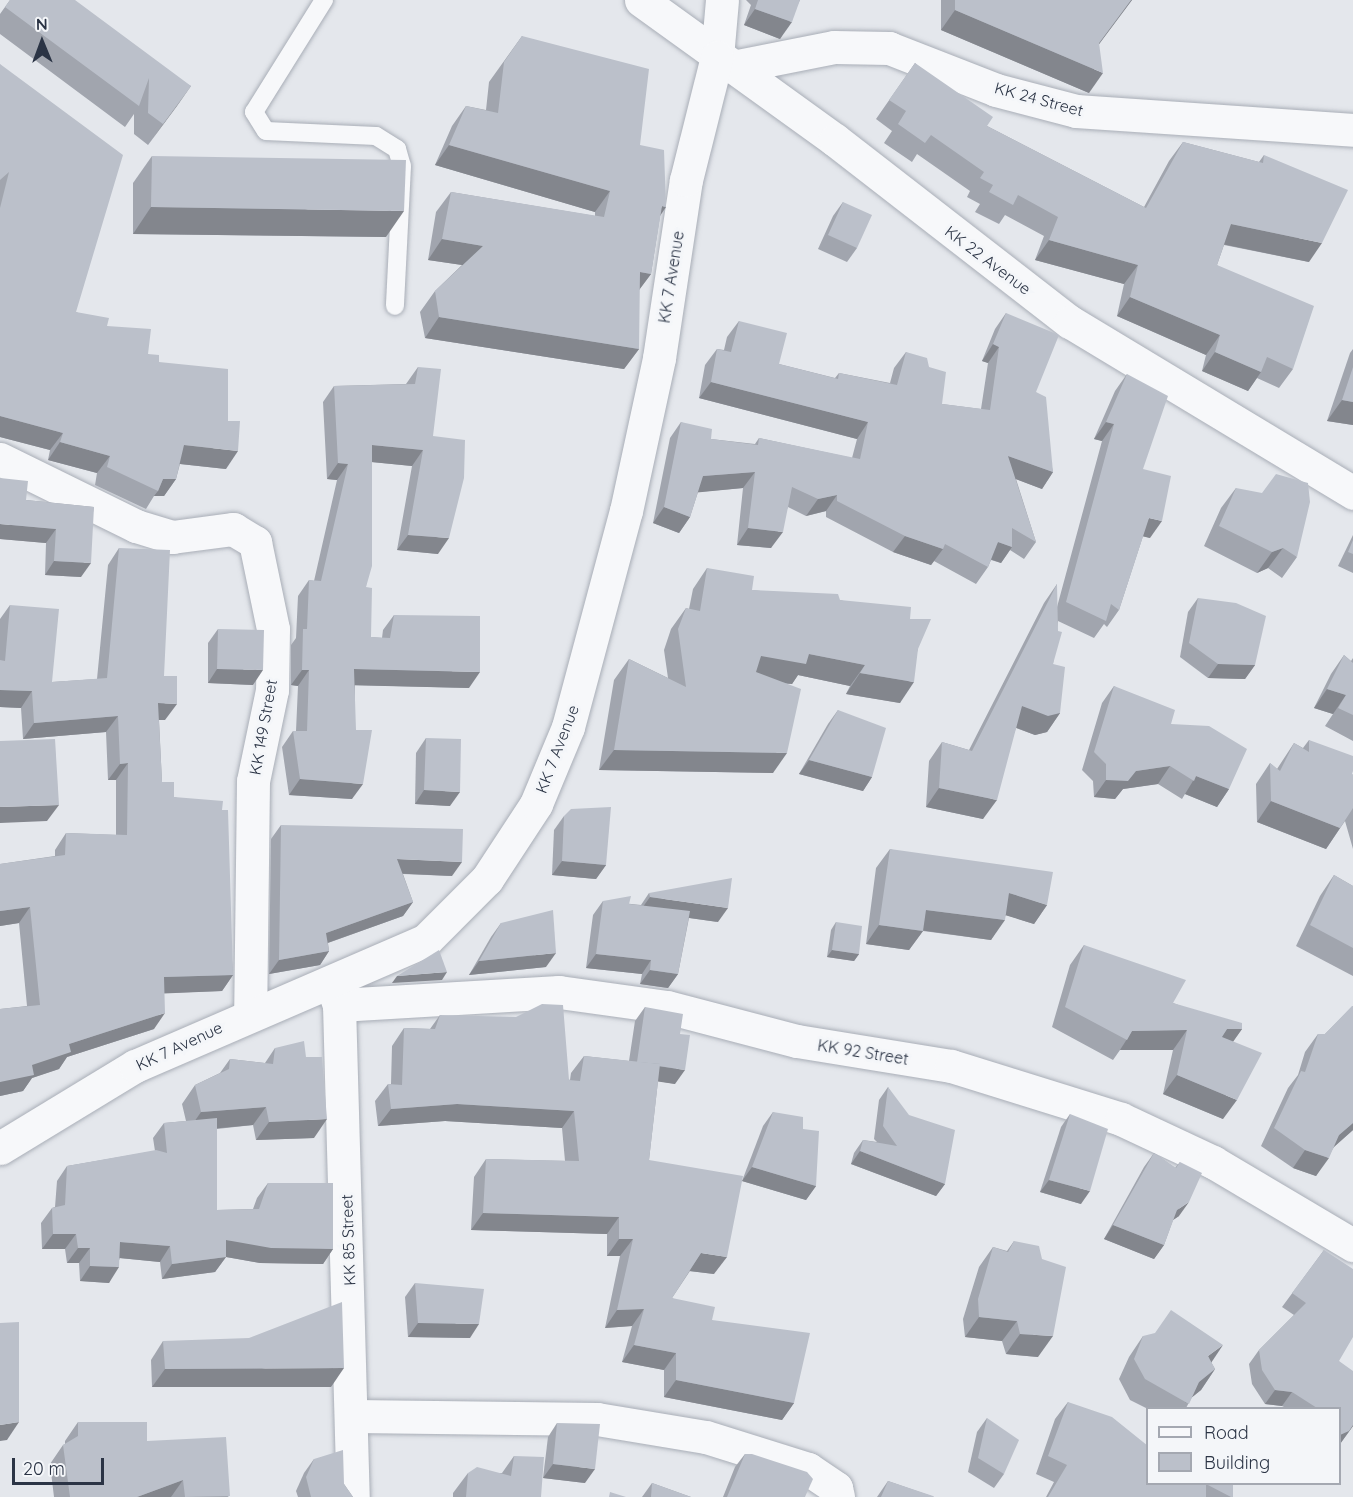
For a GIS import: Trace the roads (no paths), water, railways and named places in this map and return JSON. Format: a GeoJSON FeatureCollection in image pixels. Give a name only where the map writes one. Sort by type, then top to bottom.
{"type":"FeatureCollection","features":[{"type":"Feature","properties":{"kind":"street","name":"KK 22 Avenue"},"geometry":{"type":"LineString","coordinates":[[640,0],[1070,322],[1353,493]]}},
{"type":"Feature","properties":{"kind":"street","name":"KK 7 Avenue"},"geometry":{"type":"LineString","coordinates":[[0,1148],[135,1066],[250,1012],[336,995],[426,940],[487,879],[536,804],[568,727],[626,511],[658,358],[686,180],[725,62],[722,0]]}},
{"type":"Feature","properties":{"kind":"street","name":"KK 24 Street"},"geometry":{"type":"LineString","coordinates":[[725,62],[834,47],[889,48],[996,90],[1076,111],[1353,130]]}},
{"type":"Feature","properties":{"kind":"street","name":"KK 149 Street"},"geometry":{"type":"LineString","coordinates":[[0,459],[136,526],[172,537],[233,529],[255,542],[273,629],[272,690],[253,782],[250,1012]]}},
{"type":"Feature","properties":{"kind":"street","name":"KK 92 Street"},"geometry":{"type":"LineString","coordinates":[[336,995],[559,992],[667,1007],[797,1041],[951,1066],[1121,1119],[1213,1162],[1353,1245]]}},
{"type":"Feature","properties":{"kind":"street","name":"KK 85 Street"},"geometry":{"type":"LineString","coordinates":[[336,995],[354,1416],[353,1497]]}},
{"type":"Feature","properties":{"kind":"street"},"geometry":{"type":"LineString","coordinates":[[354,1416],[597,1419],[706,1437],[808,1469],[836,1488],[838,1497]]}},
{"type":"Feature","properties":{"kind":"lane"},"geometry":{"type":"LineString","coordinates":[[324,0],[254,112],[266,130],[376,136],[397,149],[402,166],[395,306]]}}]}
